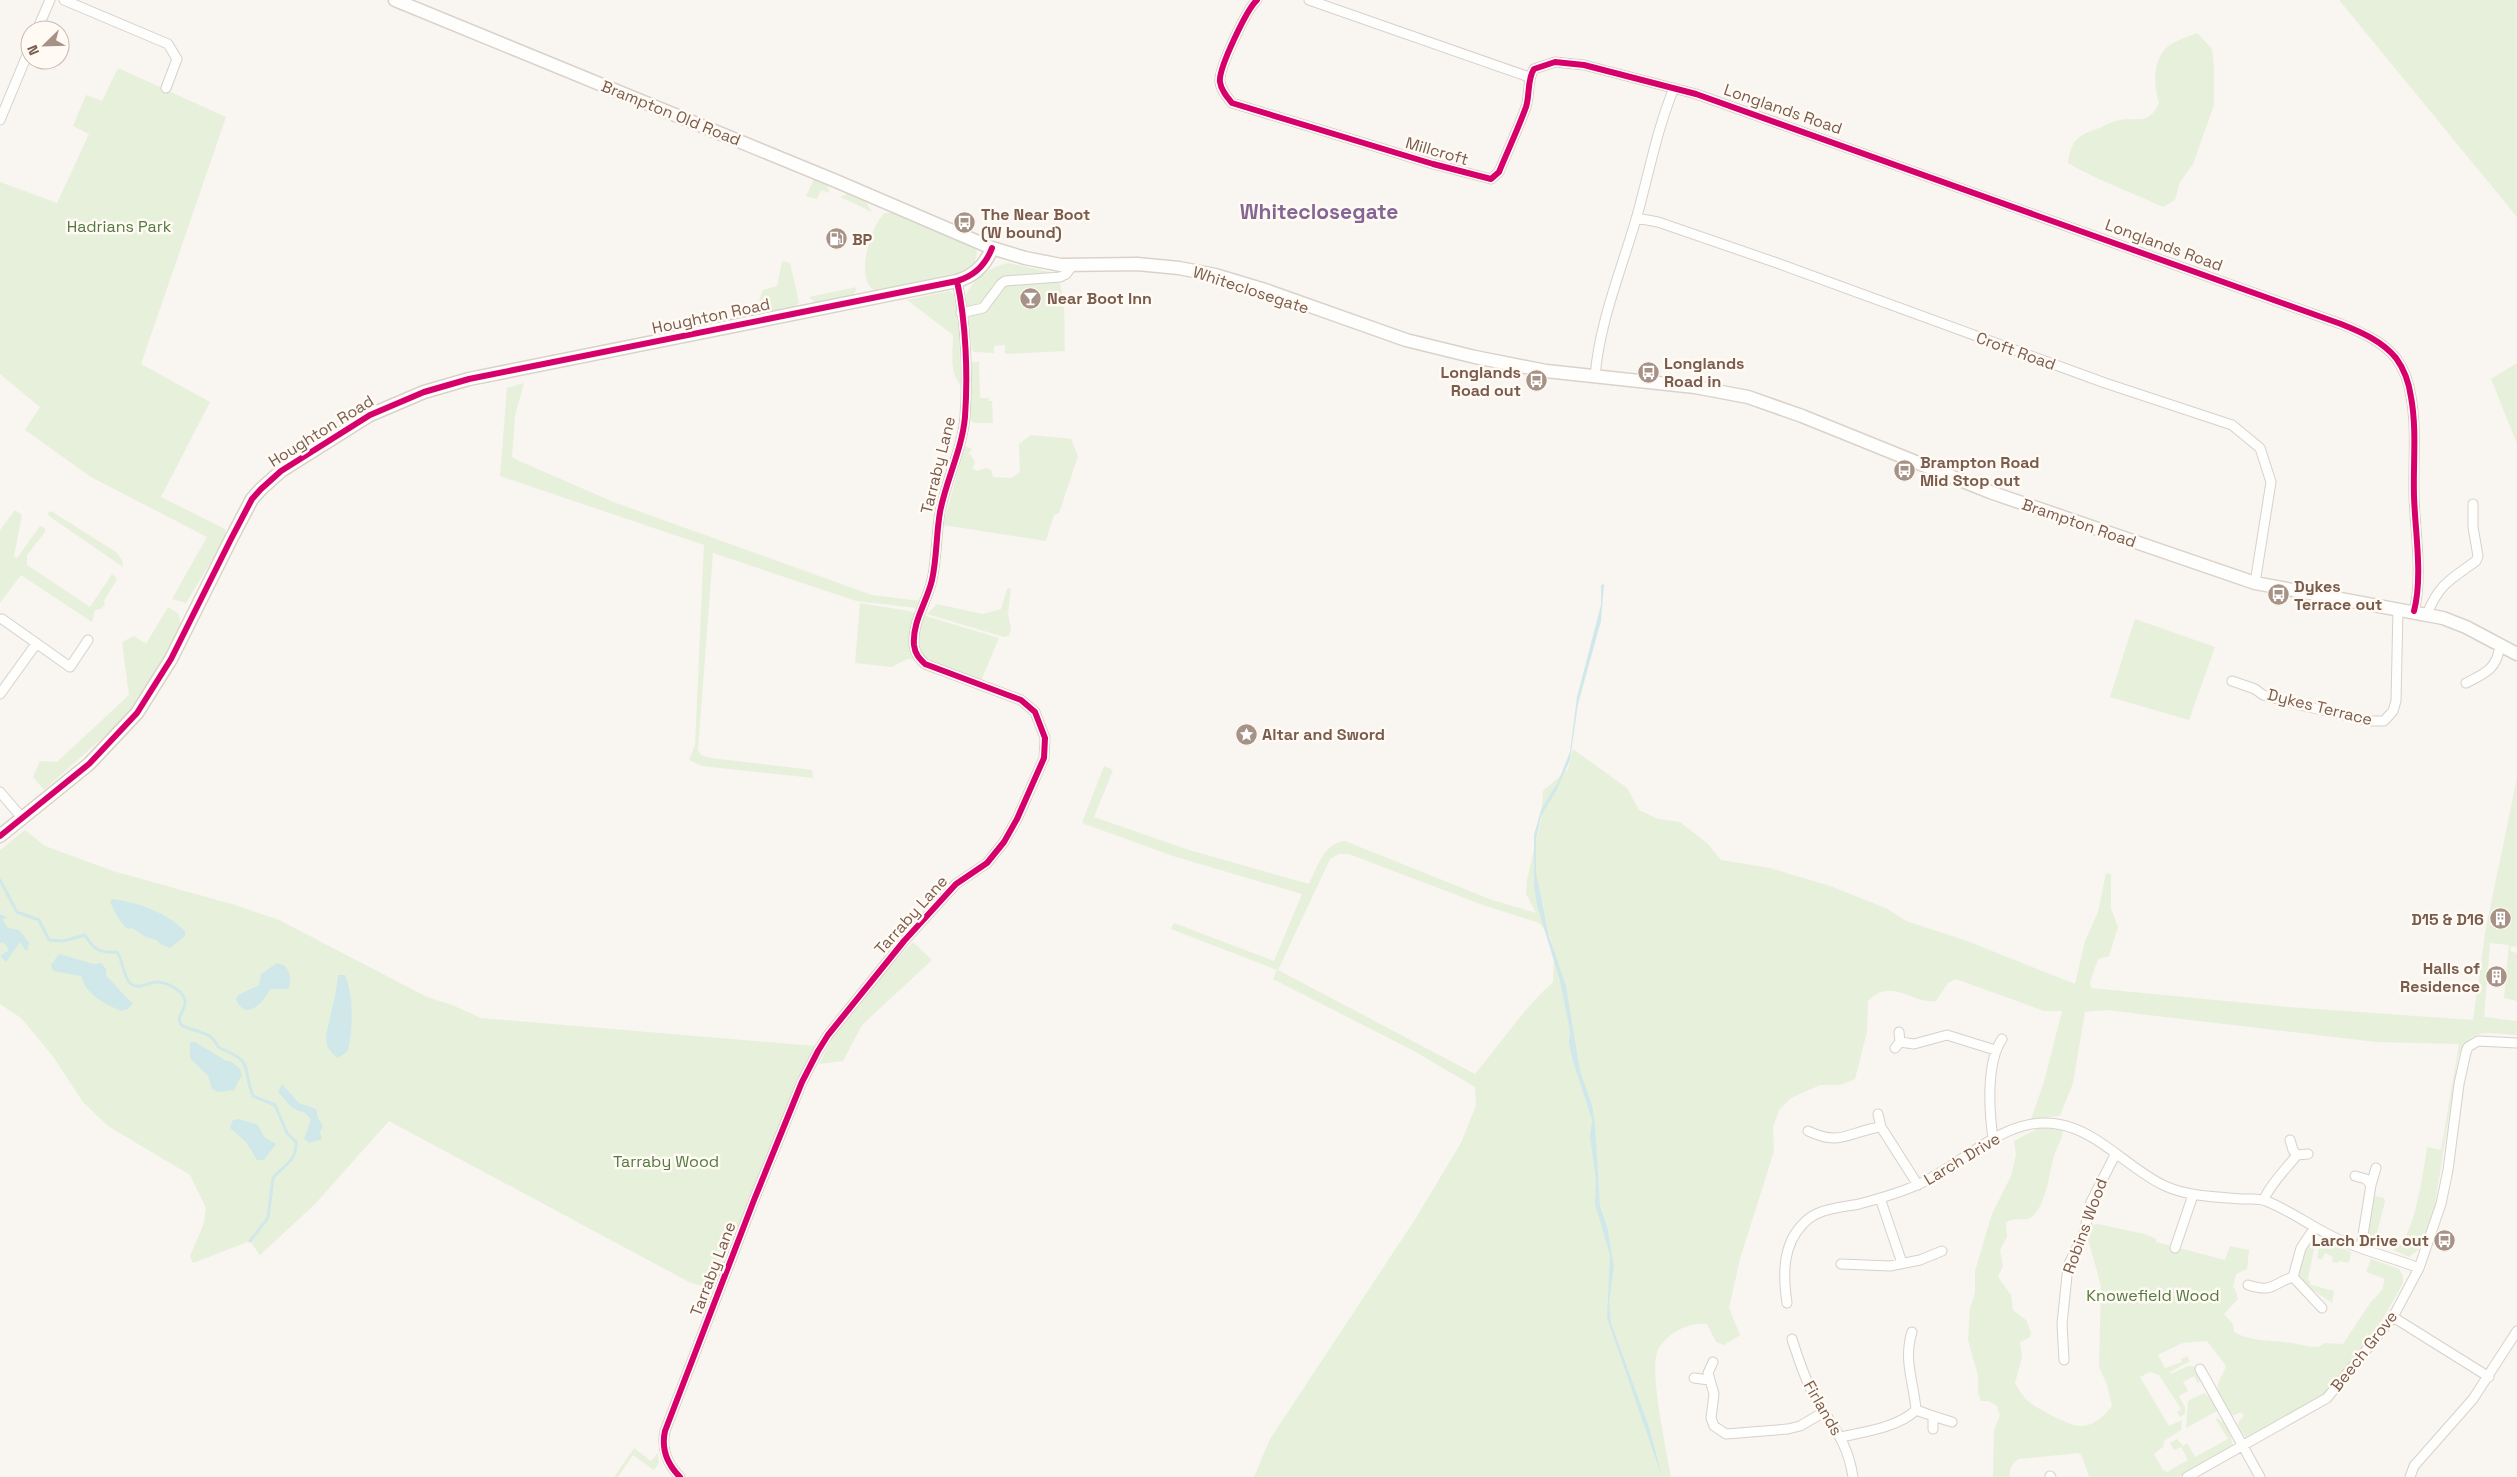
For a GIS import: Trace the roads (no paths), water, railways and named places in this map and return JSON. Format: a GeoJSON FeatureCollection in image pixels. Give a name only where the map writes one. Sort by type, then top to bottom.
{"type":"FeatureCollection","features":[{"type":"Feature","properties":{"kind":"main road","name":"Brampton Old Road"},"geometry":{"type":"LineString","coordinates":[[395,0],[947,228]]}},
{"type":"Feature","properties":{"kind":"main road","name":"Whiteclosegate"},"geometry":{"type":"LineString","coordinates":[[947,228],[992,248],[1025,258],[1073,265],[1137,264],[1179,268],[1215,275],[1265,290],[1342,320],[1406,340],[1524,366]]}},
{"type":"Feature","properties":{"kind":"main road","name":"Houghton Road"},"geometry":{"type":"LineString","coordinates":[[0,836],[90,764],[137,713],[171,659],[252,499],[281,471],[370,415],[424,392],[469,379],[957,281],[972,275],[988,257],[992,248]]}},
{"type":"Feature","properties":{"kind":"main road","name":"Brampton Road"},"geometry":{"type":"LineString","coordinates":[[1524,366],[1595,378],[1695,387],[1748,397],[1802,416],[1998,495],[2255,583],[2420,612],[2466,627],[2517,654]]}},
{"type":"Feature","properties":{"kind":"street"},"geometry":{"type":"LineString","coordinates":[[41,20],[50,0]]}},
{"type":"Feature","properties":{"kind":"street"},"geometry":{"type":"LineString","coordinates":[[64,0],[168,44],[177,59],[166,88]]}},
{"type":"Feature","properties":{"kind":"street","name":"Millcroft"},"geometry":{"type":"LineString","coordinates":[[1257,0],[1247,12],[1220,74],[1223,91],[1232,103],[1487,180],[1496,177],[1526,107],[1530,92],[1530,78]]}},
{"type":"Feature","properties":{"kind":"street"},"geometry":{"type":"LineString","coordinates":[[1309,0],[1530,78],[1534,69],[1540,66],[1548,63],[1564,62],[1616,72],[1674,88],[1663,116],[1602,339],[1595,378]]}},
{"type":"Feature","properties":{"kind":"street"},"geometry":{"type":"LineString","coordinates":[[0,120],[21,70]]}},
{"type":"Feature","properties":{"kind":"street","name":"Longlands Road"},"geometry":{"type":"LineString","coordinates":[[1674,88],[1801,129],[2175,263],[2341,324],[2373,338],[2396,358],[2408,381],[2411,396],[2415,431],[2414,497],[2417,589],[2420,612]]}},
{"type":"Feature","properties":{"kind":"street","name":"Croft Road"},"geometry":{"type":"LineString","coordinates":[[1636,218],[1658,222],[1777,263],[2105,383],[2232,425],[2260,448],[2271,482],[2255,583]]}},
{"type":"Feature","properties":{"kind":"street"},"geometry":{"type":"LineString","coordinates":[[962,312],[983,308],[1005,281],[1060,277],[1066,274],[1073,265]]}},
{"type":"Feature","properties":{"kind":"street","name":"Tarraby Lane"},"geometry":{"type":"LineString","coordinates":[[680,1477],[672,1468],[664,1448],[665,1431],[754,1200],[802,1082],[818,1051],[854,1002],[936,904],[956,884],[987,863],[997,851],[1017,819],[1044,758],[1045,738],[1039,721],[1030,706],[1021,700],[925,664],[916,655],[914,645],[917,619],[928,596],[932,579],[940,511],[960,445],[965,418],[966,360],[957,281]]}},
{"type":"Feature","properties":{"kind":"street"},"geometry":{"type":"LineString","coordinates":[[2420,612],[2444,584],[2476,561],[2478,556],[2473,527],[2474,504]]}},
{"type":"Feature","properties":{"kind":"street","name":"Dykes Terrace"},"geometry":{"type":"LineString","coordinates":[[2232,681],[2255,689],[2263,695],[2304,706],[2370,721],[2384,721],[2393,712],[2396,701],[2398,608]]}},
{"type":"Feature","properties":{"kind":"street"},"geometry":{"type":"LineString","coordinates":[[2,619],[70,667],[88,640]]}},
{"type":"Feature","properties":{"kind":"street"},"geometry":{"type":"LineString","coordinates":[[0,694],[36,644]]}},
{"type":"Feature","properties":{"kind":"street"},"geometry":{"type":"LineString","coordinates":[[2466,683],[2486,672],[2494,665],[2499,657],[2500,644]]}},
{"type":"Feature","properties":{"kind":"street"},"geometry":{"type":"LineString","coordinates":[[0,792],[23,819]]}},
{"type":"Feature","properties":{"kind":"street"},"geometry":{"type":"LineString","coordinates":[[1899,1032],[1898,1045],[1914,1044],[1947,1035],[1994,1050]]}},
{"type":"Feature","properties":{"kind":"street"},"geometry":{"type":"LineString","coordinates":[[1993,1139],[1990,1113],[1994,1050],[2002,1039]]}},
{"type":"Feature","properties":{"kind":"street","name":"Beech Grove"},"geometry":{"type":"LineString","coordinates":[[2188,1477],[2327,1398],[2393,1317],[2419,1268],[2441,1204],[2463,1059],[2468,1047],[2478,1041],[2517,1043]]}},
{"type":"Feature","properties":{"kind":"street"},"geometry":{"type":"LineString","coordinates":[[1878,1114],[1881,1127],[1918,1185]]}},
{"type":"Feature","properties":{"kind":"street","name":"Larch Drive"},"geometry":{"type":"LineString","coordinates":[[1787,1303],[1785,1264],[1790,1243],[1802,1224],[1820,1212],[1880,1198],[1918,1185],[1950,1169],[1993,1139],[2029,1126],[2056,1123],[2072,1127],[2090,1136],[2115,1155],[2164,1185],[2193,1195],[2264,1200],[2340,1240],[2419,1268]]}},
{"type":"Feature","properties":{"kind":"street"},"geometry":{"type":"LineString","coordinates":[[1808,1131],[1821,1138],[1834,1139],[1881,1127]]}},
{"type":"Feature","properties":{"kind":"street"},"geometry":{"type":"LineString","coordinates":[[2290,1140],[2292,1150],[2297,1155]]}},
{"type":"Feature","properties":{"kind":"street"},"geometry":{"type":"LineString","coordinates":[[2264,1200],[2274,1180],[2297,1155],[2308,1154]]}},
{"type":"Feature","properties":{"kind":"street","name":"Robins Wood"},"geometry":{"type":"LineString","coordinates":[[2064,1360],[2062,1324],[2068,1266],[2084,1233],[2091,1202],[2115,1155]]}},
{"type":"Feature","properties":{"kind":"street"},"geometry":{"type":"LineString","coordinates":[[2361,1247],[2371,1185],[2376,1168]]}},
{"type":"Feature","properties":{"kind":"street"},"geometry":{"type":"LineString","coordinates":[[2356,1176],[2366,1179],[2371,1185]]}},
{"type":"Feature","properties":{"kind":"street"},"geometry":{"type":"LineString","coordinates":[[2175,1248],[2193,1195]]}},
{"type":"Feature","properties":{"kind":"street"},"geometry":{"type":"LineString","coordinates":[[1880,1198],[1902,1263]]}},
{"type":"Feature","properties":{"kind":"street"},"geometry":{"type":"LineString","coordinates":[[2293,1277],[2301,1248],[2314,1226]]}},
{"type":"Feature","properties":{"kind":"street"},"geometry":{"type":"LineString","coordinates":[[1841,1264],[1857,1263],[1883,1266],[1920,1260],[1942,1251]]}},
{"type":"Feature","properties":{"kind":"street"},"geometry":{"type":"LineString","coordinates":[[2248,1285],[2262,1290],[2268,1289],[2280,1281],[2293,1277]]}},
{"type":"Feature","properties":{"kind":"street"},"geometry":{"type":"LineString","coordinates":[[2293,1277],[2322,1308]]}},
{"type":"Feature","properties":{"kind":"street"},"geometry":{"type":"LineString","coordinates":[[2393,1317],[2489,1377]]}},
{"type":"Feature","properties":{"kind":"street"},"geometry":{"type":"LineString","coordinates":[[2410,1477],[2414,1466],[2450,1428],[2489,1377],[2517,1331]]}},
{"type":"Feature","properties":{"kind":"street"},"geometry":{"type":"LineString","coordinates":[[1912,1332],[1908,1343],[1908,1361],[1916,1410]]}},
{"type":"Feature","properties":{"kind":"street","name":"Firlands"},"geometry":{"type":"LineString","coordinates":[[1792,1339],[1800,1366],[1824,1412],[1841,1438],[1853,1477]]}},
{"type":"Feature","properties":{"kind":"street"},"geometry":{"type":"LineString","coordinates":[[1713,1362],[1708,1373],[1714,1394],[1711,1418],[1714,1426],[1726,1434],[1788,1429],[1800,1426],[1824,1412]]}},
{"type":"Feature","properties":{"kind":"street"},"geometry":{"type":"LineString","coordinates":[[2200,1369],[2260,1477]]}},
{"type":"Feature","properties":{"kind":"street"},"geometry":{"type":"LineString","coordinates":[[1694,1378],[1709,1380]]}},
{"type":"Feature","properties":{"kind":"street"},"geometry":{"type":"LineString","coordinates":[[1916,1410],[1952,1422]]}},
{"type":"Feature","properties":{"kind":"street"},"geometry":{"type":"LineString","coordinates":[[1841,1438],[1894,1423],[1904,1419],[1916,1410]]}},
{"type":"Feature","properties":{"kind":"street"},"geometry":{"type":"LineString","coordinates":[[1934,1416],[1934,1429]]}},
{"type":"Feature","properties":{"kind":"water"},"geometry":{"type":"Polygon","coordinates":[[[1604,584],[1601,621],[1578,704],[1570,760],[1556,791],[1541,816],[1536,839],[1536,872],[1548,933],[1566,986],[1580,1071],[1592,1105],[1595,1124],[1600,1207],[1607,1226],[1614,1266],[1609,1302],[1611,1323],[1650,1430],[1662,1477],[1607,1318],[1610,1255],[1595,1204],[1596,1180],[1590,1137],[1592,1120],[1573,1061],[1569,1043],[1570,1031],[1560,981],[1537,905],[1534,885],[1534,835],[1541,810],[1558,782],[1570,752],[1577,697],[1601,605],[1601,585],[1604,584]]]}},
{"type":"Feature","properties":{"kind":"water"},"geometry":{"type":"Polygon","coordinates":[[[113,899],[152,909],[177,924],[185,931],[185,936],[170,948],[132,928],[128,929],[113,909],[110,902],[113,899]]]}},
{"type":"Feature","properties":{"kind":"water"},"geometry":{"type":"Polygon","coordinates":[[[0,914],[8,918],[2,919],[8,928],[19,930],[29,942],[28,950],[25,950],[20,942],[6,962],[0,956],[8,951],[7,946],[2,942],[0,944],[0,914]]]}},
{"type":"Feature","properties":{"kind":"water"},"geometry":{"type":"Polygon","coordinates":[[[59,954],[94,964],[101,963],[106,969],[106,976],[133,1003],[128,1009],[121,1011],[102,1002],[92,994],[87,989],[81,976],[53,971],[51,965],[59,954]]]}},
{"type":"Feature","properties":{"kind":"water"},"geometry":{"type":"Polygon","coordinates":[[[277,963],[285,966],[289,972],[288,989],[270,989],[259,1005],[249,1010],[240,1006],[236,999],[238,995],[259,985],[261,974],[277,963]]]}},
{"type":"Feature","properties":{"kind":"water"},"geometry":{"type":"Polygon","coordinates":[[[338,975],[345,975],[350,993],[352,1012],[348,1051],[338,1058],[328,1048],[326,1037],[338,975]]]}},
{"type":"Feature","properties":{"kind":"water"},"geometry":{"type":"Polygon","coordinates":[[[190,1042],[195,1042],[225,1060],[232,1062],[240,1069],[242,1075],[234,1090],[218,1092],[212,1089],[208,1076],[190,1058],[190,1042]]]}},
{"type":"Feature","properties":{"kind":"water"},"geometry":{"type":"Polygon","coordinates":[[[282,1084],[299,1103],[316,1109],[318,1118],[323,1126],[320,1132],[322,1139],[309,1143],[304,1139],[311,1119],[305,1113],[292,1108],[278,1092],[282,1084]]]}},
{"type":"Feature","properties":{"kind":"water"},"geometry":{"type":"Polygon","coordinates":[[[239,1119],[258,1125],[264,1137],[276,1144],[264,1160],[257,1160],[246,1142],[230,1128],[233,1120],[239,1119]]]}},
{"type":"Feature","properties":{"kind":"waterway"},"geometry":{"type":"LineString","coordinates":[[0,880],[17,912],[39,920],[49,940],[63,941],[85,935],[98,950],[117,952],[127,978],[134,986],[161,982],[180,992],[185,1000],[179,1019],[181,1025],[207,1035],[218,1047],[238,1057],[245,1065],[253,1096],[275,1105],[287,1133],[296,1142],[296,1148],[289,1162],[273,1178],[268,1218],[250,1241]]}},
{"type":"Feature","properties":{"kind":"place","name":"The Near Boot (W bound)"},"geometry":{"type":"Point","coordinates":[965,223]}},
{"type":"Feature","properties":{"kind":"place","name":"BP"},"geometry":{"type":"Point","coordinates":[836,239]}},
{"type":"Feature","properties":{"kind":"place","name":"Near Boot Inn"},"geometry":{"type":"Point","coordinates":[1031,298]}},
{"type":"Feature","properties":{"kind":"place","name":"Longlands Road in"},"geometry":{"type":"Point","coordinates":[1648,372]}},
{"type":"Feature","properties":{"kind":"place","name":"Longlands Road out"},"geometry":{"type":"Point","coordinates":[1537,381]}},
{"type":"Feature","properties":{"kind":"place","name":"Brampton Road Mid Stop out"},"geometry":{"type":"Point","coordinates":[1904,471]}},
{"type":"Feature","properties":{"kind":"place","name":"Dykes Terrace out"},"geometry":{"type":"Point","coordinates":[2278,595]}},
{"type":"Feature","properties":{"kind":"place","name":"Altar and Sword"},"geometry":{"type":"Point","coordinates":[1246,734]}},
{"type":"Feature","properties":{"kind":"place","name":"D15 & D16"},"geometry":{"type":"Point","coordinates":[2500,919]}},
{"type":"Feature","properties":{"kind":"place","name":"Halls of Residence"},"geometry":{"type":"Point","coordinates":[2496,977]}},
{"type":"Feature","properties":{"kind":"place","name":"Larch Drive out"},"geometry":{"type":"Point","coordinates":[2445,1240]}},
{"type":"Feature","properties":{"kind":"district","name":"Whiteclosegate"},"geometry":{"type":"Point","coordinates":[1319,211]}},
{"type":"Feature","properties":{"kind":"park label","name":"Hadrians Park"},"geometry":{"type":"Point","coordinates":[119,226]}},
{"type":"Feature","properties":{"kind":"park label","name":"Tarraby Wood"},"geometry":{"type":"Point","coordinates":[666,1161]}},
{"type":"Feature","properties":{"kind":"park label","name":"Knowefield Wood"},"geometry":{"type":"Point","coordinates":[2153,1295]}}]}
